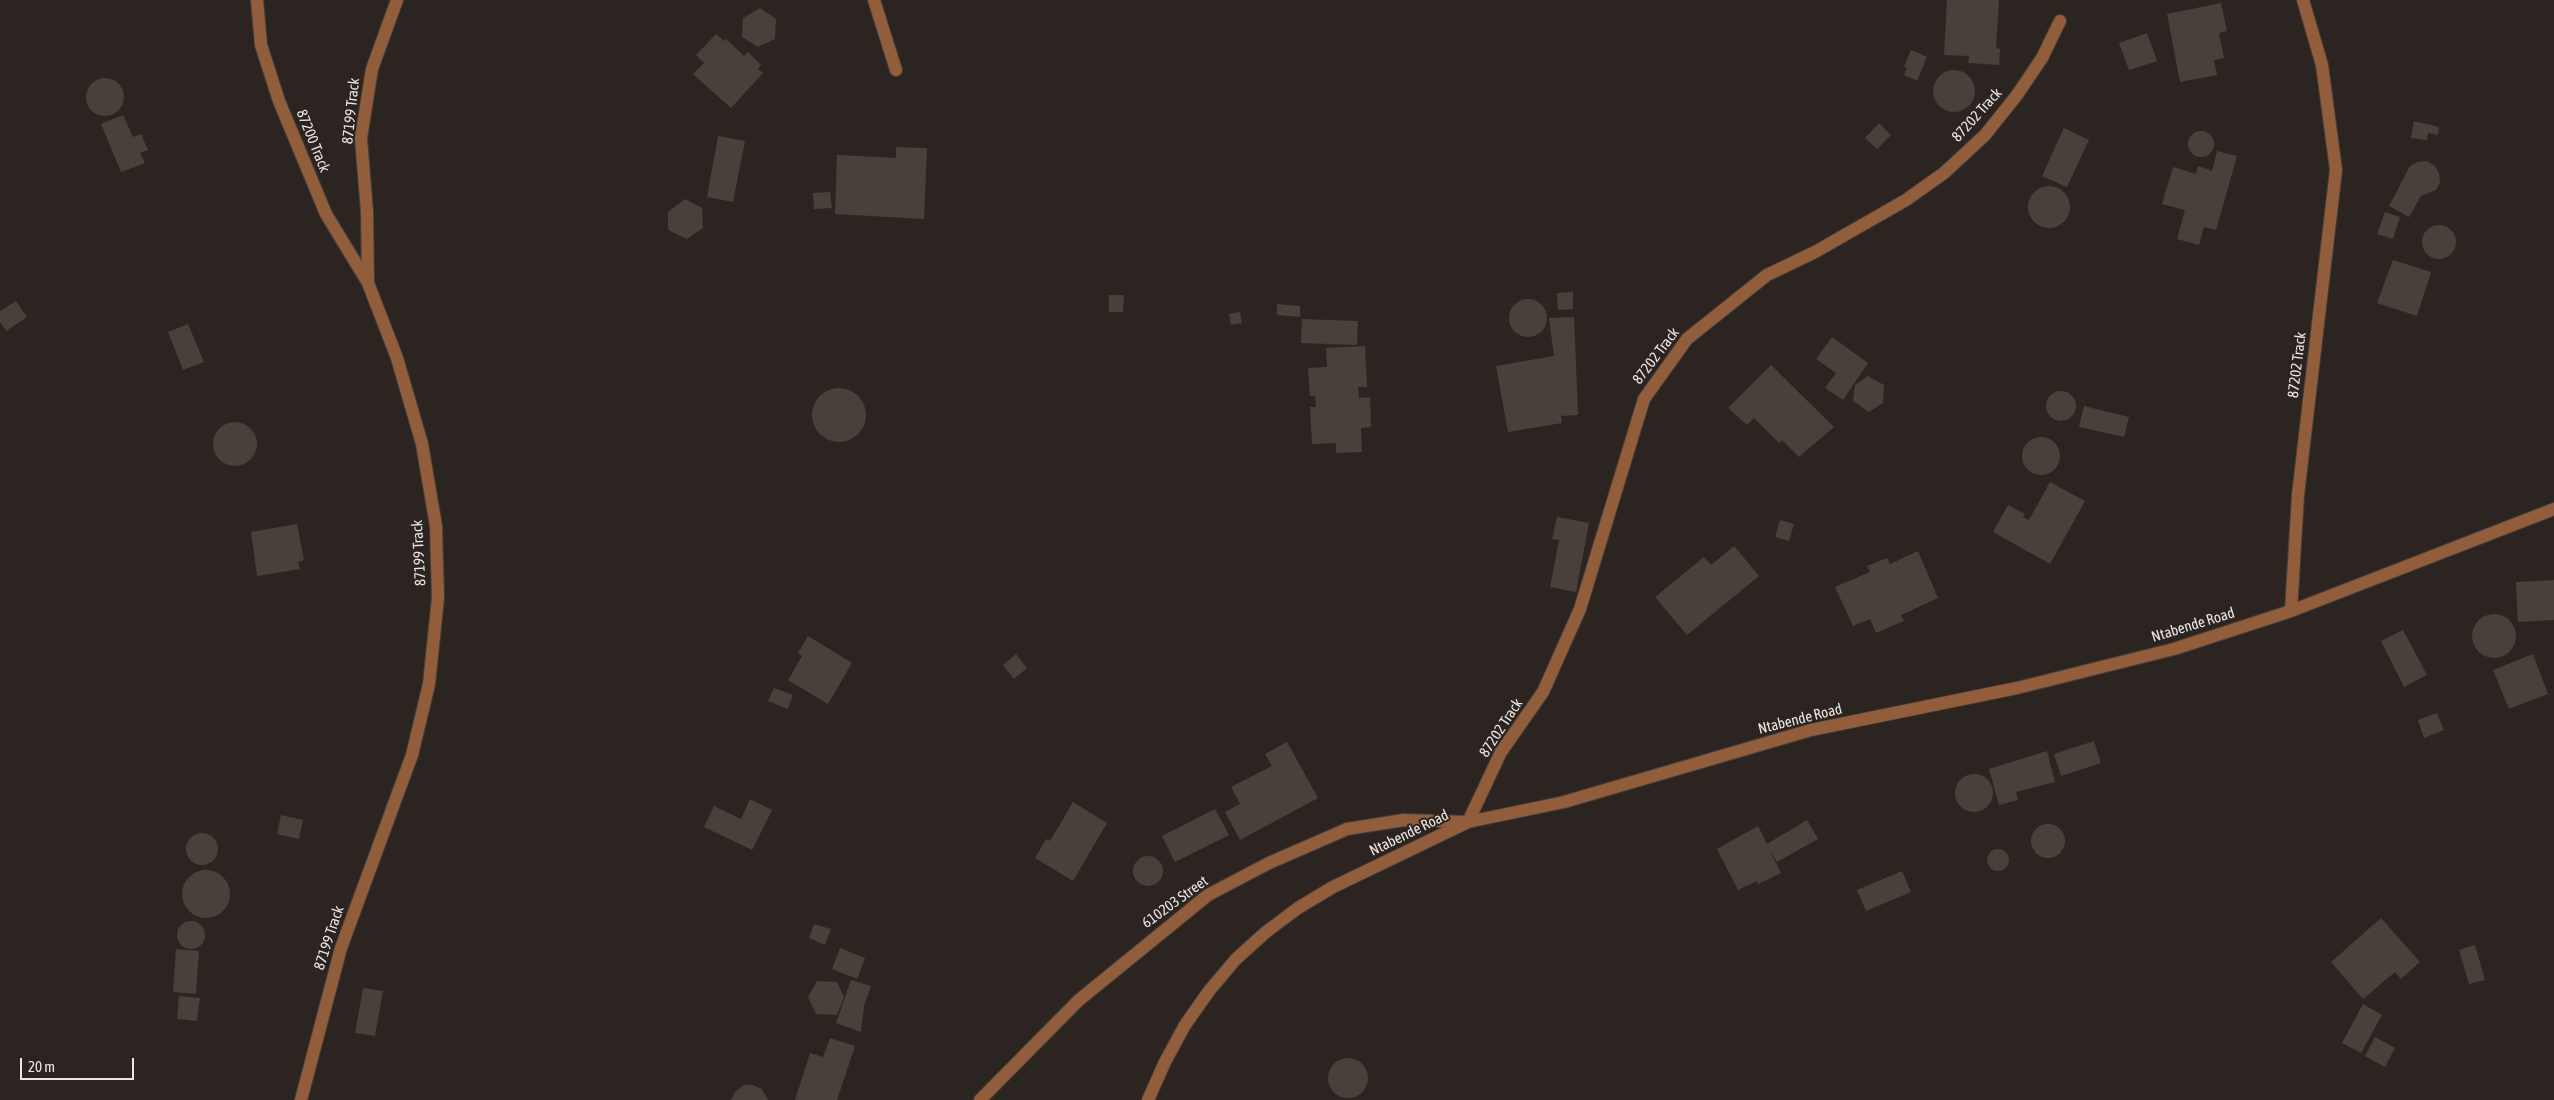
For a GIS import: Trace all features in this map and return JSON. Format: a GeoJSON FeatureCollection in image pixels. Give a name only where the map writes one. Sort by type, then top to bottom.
{"type":"FeatureCollection","features":[{"type":"Feature","properties":{"kind":"street","name":"87200 Track"},"geometry":{"type":"LineString","coordinates":[[257,0],[262,44],[279,101],[326,214],[368,283]]}},
{"type":"Feature","properties":{"kind":"street","name":"87199 Track"},"geometry":{"type":"LineString","coordinates":[[301,1100],[341,948],[412,755],[429,684],[438,598],[436,526],[422,444],[397,358],[368,283],[367,212],[361,138],[372,69],[397,0]]}},
{"type":"Feature","properties":{"kind":"street"},"geometry":{"type":"LineString","coordinates":[[874,0],[896,70]]}},
{"type":"Feature","properties":{"kind":"street","name":"87202 Track"},"geometry":{"type":"LineString","coordinates":[[2291,611],[2298,495],[2336,170],[2322,64],[2303,0]]}},
{"type":"Feature","properties":{"kind":"street","name":"87202 Track"},"geometry":{"type":"LineString","coordinates":[[1468,822],[1501,752],[1544,692],[1580,610],[1644,399],[1686,339],[1767,275],[1815,252],[1906,200],[1944,173],[1985,135],[2017,95],[2042,58],[2060,21]]}},
{"type":"Feature","properties":{"kind":"street","name":"Ntabende Road"},"geometry":{"type":"LineString","coordinates":[[1148,1100],[1165,1062],[1185,1025],[1208,991],[1236,959],[1266,932],[1298,908],[1333,887],[1468,822],[1564,802],[1811,730],[2017,688],[2174,649],[2291,611],[2554,509]]}},
{"type":"Feature","properties":{"kind":"street","name":"610203 Street"},"geometry":{"type":"LineString","coordinates":[[980,1100],[1078,1000],[1208,895],[1269,863],[1347,829],[1404,820],[1468,822]]}},
{"type":"Feature","properties":{"kind":"building"},"geometry":{"type":"Polygon","coordinates":[[[1947,0],[1999,0],[1996,48],[2000,49],[1999,65],[1968,63],[1969,56],[1944,55],[1947,0]]]}},
{"type":"Feature","properties":{"kind":"building"},"geometry":{"type":"Polygon","coordinates":[[[2221,3],[2227,31],[2219,33],[2224,58],[2214,60],[2217,75],[2180,82],[2167,14],[2221,3]]]}},
{"type":"Feature","properties":{"kind":"building"},"geometry":{"type":"Polygon","coordinates":[[[760,8],[776,19],[775,39],[758,47],[742,37],[743,18],[760,8]]]}},
{"type":"Feature","properties":{"kind":"building"},"geometry":{"type":"Polygon","coordinates":[[[2147,33],[2157,61],[2129,70],[2119,43],[2147,33]]]}},
{"type":"Feature","properties":{"kind":"building"},"geometry":{"type":"Polygon","coordinates":[[[716,34],[724,41],[726,39],[744,56],[748,52],[761,65],[758,69],[763,73],[731,108],[693,74],[704,63],[696,55],[716,34]]]}},
{"type":"Feature","properties":{"kind":"building"},"geometry":{"type":"Polygon","coordinates":[[[1911,50],[1927,57],[1917,81],[1904,75],[1907,68],[1904,67],[1911,50]]]}},
{"type":"Feature","properties":{"kind":"building"},"geometry":{"type":"Polygon","coordinates":[[[1958,70],[1966,73],[1972,79],[1975,91],[1972,103],[1966,109],[1950,112],[1942,109],[1936,103],[1933,87],[1936,79],[1942,73],[1958,70]]]}},
{"type":"Feature","properties":{"kind":"building"},"geometry":{"type":"Polygon","coordinates":[[[105,78],[118,84],[124,97],[118,110],[105,116],[92,110],[86,97],[92,84],[105,78]]]}},
{"type":"Feature","properties":{"kind":"building"},"geometry":{"type":"Polygon","coordinates":[[[123,115],[133,137],[141,134],[148,150],[140,153],[145,163],[121,172],[101,124],[123,115]]]}},
{"type":"Feature","properties":{"kind":"building"},"geometry":{"type":"Polygon","coordinates":[[[2414,121],[2439,127],[2438,135],[2428,133],[2427,140],[2411,138],[2414,121]]]}},
{"type":"Feature","properties":{"kind":"building"},"geometry":{"type":"Polygon","coordinates":[[[1879,123],[1891,135],[1877,149],[1865,138],[1879,123]]]}},
{"type":"Feature","properties":{"kind":"building"},"geometry":{"type":"Polygon","coordinates":[[[2064,128],[2089,140],[2067,187],[2042,176],[2064,128]]]}},
{"type":"Feature","properties":{"kind":"building"},"geometry":{"type":"Polygon","coordinates":[[[2201,131],[2210,135],[2214,144],[2210,153],[2201,157],[2192,153],[2188,144],[2192,135],[2201,131]]]}},
{"type":"Feature","properties":{"kind":"building"},"geometry":{"type":"Polygon","coordinates":[[[718,136],[745,141],[733,202],[707,197],[718,136]]]}},
{"type":"Feature","properties":{"kind":"building"},"geometry":{"type":"Polygon","coordinates":[[[896,147],[927,148],[924,219],[835,214],[837,155],[896,158],[896,147]]]}},
{"type":"Feature","properties":{"kind":"building"},"geometry":{"type":"Polygon","coordinates":[[[2217,151],[2237,156],[2216,230],[2204,227],[2199,245],[2177,239],[2185,210],[2162,204],[2173,167],[2196,174],[2198,166],[2212,171],[2217,151]]]}},
{"type":"Feature","properties":{"kind":"building"},"geometry":{"type":"Polygon","coordinates":[[[2427,161],[2435,166],[2439,173],[2440,183],[2436,190],[2421,196],[2409,217],[2389,206],[2410,166],[2417,162],[2427,161]]]}},
{"type":"Feature","properties":{"kind":"building"},"geometry":{"type":"Polygon","coordinates":[[[2053,186],[2061,189],[2067,195],[2070,207],[2067,219],[2061,225],[2045,228],[2037,225],[2031,219],[2028,203],[2031,195],[2037,189],[2053,186]]]}},
{"type":"Feature","properties":{"kind":"building"},"geometry":{"type":"Polygon","coordinates":[[[830,192],[832,208],[814,209],[813,193],[830,192]]]}},
{"type":"Feature","properties":{"kind":"building"},"geometry":{"type":"Polygon","coordinates":[[[685,199],[702,208],[703,228],[687,239],[668,230],[668,212],[685,199]]]}},
{"type":"Feature","properties":{"kind":"building"},"geometry":{"type":"Polygon","coordinates":[[[2385,212],[2400,217],[2393,239],[2377,234],[2385,212]]]}},
{"type":"Feature","properties":{"kind":"building"},"geometry":{"type":"Polygon","coordinates":[[[2439,225],[2446,226],[2451,230],[2455,235],[2455,249],[2451,254],[2446,258],[2439,259],[2432,258],[2427,254],[2423,249],[2422,242],[2423,235],[2427,230],[2432,226],[2439,225]]]}},
{"type":"Feature","properties":{"kind":"building"},"geometry":{"type":"Polygon","coordinates":[[[2393,260],[2431,272],[2417,316],[2377,303],[2393,260]]]}},
{"type":"Feature","properties":{"kind":"building"},"geometry":{"type":"Polygon","coordinates":[[[1573,292],[1573,309],[1558,310],[1557,293],[1573,292]]]}},
{"type":"Feature","properties":{"kind":"building"},"geometry":{"type":"Polygon","coordinates":[[[1109,295],[1124,295],[1123,312],[1109,312],[1109,295]]]}},
{"type":"Feature","properties":{"kind":"building"},"geometry":{"type":"Polygon","coordinates":[[[1528,299],[1542,304],[1547,318],[1542,332],[1528,337],[1514,332],[1509,318],[1514,304],[1528,299]]]}},
{"type":"Feature","properties":{"kind":"building"},"geometry":{"type":"Polygon","coordinates":[[[16,301],[27,317],[6,331],[0,322],[0,311],[16,301]]]}},
{"type":"Feature","properties":{"kind":"building"},"geometry":{"type":"Polygon","coordinates":[[[1277,304],[1300,306],[1300,317],[1277,315],[1277,304]]]}},
{"type":"Feature","properties":{"kind":"building"},"geometry":{"type":"Polygon","coordinates":[[[1240,312],[1242,323],[1231,325],[1229,314],[1240,312]]]}},
{"type":"Feature","properties":{"kind":"building"},"geometry":{"type":"Polygon","coordinates":[[[1574,317],[1578,415],[1561,416],[1562,423],[1508,432],[1496,366],[1554,356],[1549,318],[1574,317]]]}},
{"type":"Feature","properties":{"kind":"building"},"geometry":{"type":"Polygon","coordinates":[[[1302,319],[1358,321],[1357,345],[1301,343],[1302,319]]]}},
{"type":"Feature","properties":{"kind":"building"},"geometry":{"type":"Polygon","coordinates":[[[188,324],[204,362],[183,370],[168,332],[188,324]]]}},
{"type":"Feature","properties":{"kind":"building"},"geometry":{"type":"Polygon","coordinates":[[[1832,337],[1868,363],[1843,400],[1825,388],[1836,373],[1816,359],[1832,337]]]}},
{"type":"Feature","properties":{"kind":"building"},"geometry":{"type":"Polygon","coordinates":[[[1365,346],[1367,387],[1358,387],[1359,398],[1370,397],[1371,427],[1361,428],[1362,452],[1336,453],[1336,443],[1312,444],[1310,407],[1316,407],[1315,396],[1310,396],[1308,368],[1327,367],[1326,348],[1365,346]]]}},
{"type":"Feature","properties":{"kind":"building"},"geometry":{"type":"Polygon","coordinates":[[[1771,365],[1834,427],[1799,457],[1782,440],[1779,443],[1754,418],[1747,425],[1728,408],[1771,365]]]}},
{"type":"Feature","properties":{"kind":"building"},"geometry":{"type":"Polygon","coordinates":[[[1868,376],[1884,385],[1883,403],[1869,412],[1853,401],[1855,385],[1868,376]]]}},
{"type":"Feature","properties":{"kind":"building"},"geometry":{"type":"Polygon","coordinates":[[[839,388],[849,390],[858,396],[864,405],[866,415],[864,425],[858,434],[849,440],[839,442],[829,440],[820,434],[814,425],[812,415],[814,405],[820,396],[829,390],[839,388]]]}},
{"type":"Feature","properties":{"kind":"building"},"geometry":{"type":"Polygon","coordinates":[[[2061,391],[2072,395],[2076,406],[2072,417],[2061,421],[2050,417],[2046,406],[2050,395],[2061,391]]]}},
{"type":"Feature","properties":{"kind":"building"},"geometry":{"type":"Polygon","coordinates":[[[2084,406],[2129,417],[2124,437],[2079,427],[2084,406]]]}},
{"type":"Feature","properties":{"kind":"building"},"geometry":{"type":"Polygon","coordinates":[[[239,422],[251,428],[256,435],[256,453],[251,460],[244,465],[231,466],[223,463],[216,456],[213,440],[216,432],[223,425],[239,422]]]}},
{"type":"Feature","properties":{"kind":"building"},"geometry":{"type":"Polygon","coordinates":[[[2041,437],[2048,438],[2054,443],[2059,449],[2059,463],[2054,469],[2048,474],[2041,475],[2034,474],[2028,469],[2023,463],[2022,456],[2023,449],[2028,443],[2034,438],[2041,437]]]}},
{"type":"Feature","properties":{"kind":"building"},"geometry":{"type":"Polygon","coordinates":[[[2050,482],[2085,501],[2050,564],[1993,532],[2008,505],[2025,514],[2023,517],[2029,520],[2050,482]]]}},
{"type":"Feature","properties":{"kind":"building"},"geometry":{"type":"Polygon","coordinates":[[[1557,517],[1589,523],[1576,592],[1550,587],[1559,540],[1552,539],[1557,517]]]}},
{"type":"Feature","properties":{"kind":"building"},"geometry":{"type":"Polygon","coordinates":[[[1780,520],[1794,524],[1789,541],[1775,537],[1780,520]]]}},
{"type":"Feature","properties":{"kind":"building"},"geometry":{"type":"Polygon","coordinates":[[[297,524],[304,560],[298,562],[300,569],[257,576],[251,532],[297,524]]]}},
{"type":"Feature","properties":{"kind":"building"},"geometry":{"type":"Polygon","coordinates":[[[1734,546],[1759,576],[1687,635],[1655,597],[1704,557],[1711,565],[1734,546]]]}},
{"type":"Feature","properties":{"kind":"building"},"geometry":{"type":"Polygon","coordinates":[[[1918,551],[1938,598],[1901,615],[1904,621],[1876,633],[1870,619],[1853,626],[1835,587],[1870,572],[1867,566],[1887,558],[1890,564],[1918,551]]]}},
{"type":"Feature","properties":{"kind":"building"},"geometry":{"type":"Polygon","coordinates":[[[2554,580],[2554,620],[2518,622],[2516,582],[2554,580]]]}},
{"type":"Feature","properties":{"kind":"building"},"geometry":{"type":"Polygon","coordinates":[[[2494,614],[2506,618],[2512,624],[2516,636],[2512,648],[2506,654],[2494,658],[2482,654],[2476,648],[2472,636],[2476,624],[2482,618],[2494,614]]]}},
{"type":"Feature","properties":{"kind":"building"},"geometry":{"type":"Polygon","coordinates":[[[2403,630],[2427,675],[2404,687],[2381,641],[2403,630]]]}},
{"type":"Feature","properties":{"kind":"building"},"geometry":{"type":"Polygon","coordinates":[[[808,636],[852,663],[828,704],[788,680],[802,656],[798,653],[808,636]]]}},
{"type":"Feature","properties":{"kind":"building"},"geometry":{"type":"Polygon","coordinates":[[[1016,654],[1027,668],[1014,679],[1003,665],[1016,654]]]}},
{"type":"Feature","properties":{"kind":"building"},"geometry":{"type":"Polygon","coordinates":[[[2533,654],[2548,694],[2509,709],[2493,670],[2533,654]]]}},
{"type":"Feature","properties":{"kind":"building"},"geometry":{"type":"Polygon","coordinates":[[[774,688],[793,695],[788,709],[768,701],[774,688]]]}},
{"type":"Feature","properties":{"kind":"building"},"geometry":{"type":"Polygon","coordinates":[[[2437,713],[2444,730],[2424,738],[2418,720],[2437,713]]]}},
{"type":"Feature","properties":{"kind":"building"},"geometry":{"type":"Polygon","coordinates":[[[2094,741],[2101,763],[2061,776],[2054,754],[2094,741]]]}},
{"type":"Feature","properties":{"kind":"building"},"geometry":{"type":"Polygon","coordinates":[[[1287,742],[1318,798],[1240,840],[1225,812],[1240,804],[1231,787],[1272,766],[1265,754],[1287,742]]]}},
{"type":"Feature","properties":{"kind":"building"},"geometry":{"type":"Polygon","coordinates":[[[2047,751],[2055,782],[2016,792],[2018,800],[1999,805],[1989,769],[2047,751]]]}},
{"type":"Feature","properties":{"kind":"building"},"geometry":{"type":"Polygon","coordinates":[[[1974,774],[1988,779],[1993,793],[1988,807],[1974,812],[1960,807],[1955,793],[1960,779],[1974,774]]]}},
{"type":"Feature","properties":{"kind":"building"},"geometry":{"type":"Polygon","coordinates":[[[750,799],[772,810],[752,850],[704,827],[714,806],[741,819],[750,799]]]}},
{"type":"Feature","properties":{"kind":"building"},"geometry":{"type":"Polygon","coordinates":[[[1073,802],[1107,823],[1073,881],[1035,858],[1046,839],[1050,841],[1073,802]]]}},
{"type":"Feature","properties":{"kind":"building"},"geometry":{"type":"Polygon","coordinates":[[[1215,809],[1229,835],[1175,862],[1162,836],[1215,809]]]}},
{"type":"Feature","properties":{"kind":"building"},"geometry":{"type":"Polygon","coordinates":[[[281,815],[303,820],[299,839],[277,834],[281,815]]]}},
{"type":"Feature","properties":{"kind":"building"},"geometry":{"type":"Polygon","coordinates":[[[1807,820],[1818,839],[1777,862],[1769,849],[1781,873],[1758,884],[1757,881],[1738,890],[1717,849],[1758,826],[1767,844],[1807,820]]]}},
{"type":"Feature","properties":{"kind":"building"},"geometry":{"type":"Polygon","coordinates":[[[2048,824],[2055,825],[2060,829],[2064,834],[2064,848],[2060,853],[2055,857],[2048,858],[2041,857],[2036,853],[2032,848],[2031,841],[2032,834],[2036,829],[2041,825],[2048,824]]]}},
{"type":"Feature","properties":{"kind":"building"},"geometry":{"type":"Polygon","coordinates":[[[202,833],[213,838],[218,849],[213,860],[202,865],[191,860],[186,849],[191,838],[202,833]]]}},
{"type":"Feature","properties":{"kind":"building"},"geometry":{"type":"Polygon","coordinates":[[[1998,849],[2006,852],[2009,860],[2006,868],[1998,871],[1990,868],[1987,860],[1990,852],[1998,849]]]}},
{"type":"Feature","properties":{"kind":"building"},"geometry":{"type":"Polygon","coordinates":[[[1148,856],[1159,860],[1163,871],[1159,882],[1148,886],[1137,882],[1133,871],[1137,860],[1148,856]]]}},
{"type":"Feature","properties":{"kind":"building"},"geometry":{"type":"Polygon","coordinates":[[[201,870],[211,870],[223,877],[230,889],[230,899],[223,911],[211,918],[201,918],[193,914],[186,907],[182,899],[182,889],[186,881],[193,874],[201,870]]]}},
{"type":"Feature","properties":{"kind":"building"},"geometry":{"type":"Polygon","coordinates":[[[1902,871],[1911,892],[1866,911],[1857,890],[1902,871]]]}},
{"type":"Feature","properties":{"kind":"building"},"geometry":{"type":"Polygon","coordinates":[[[2381,918],[2420,962],[2401,979],[2395,972],[2363,999],[2331,962],[2381,918]]]}},
{"type":"Feature","properties":{"kind":"building"},"geometry":{"type":"Polygon","coordinates":[[[191,921],[201,925],[205,935],[201,945],[191,949],[181,945],[177,935],[181,925],[191,921]]]}},
{"type":"Feature","properties":{"kind":"building"},"geometry":{"type":"Polygon","coordinates":[[[814,924],[831,929],[825,945],[809,938],[814,924]]]}},
{"type":"Feature","properties":{"kind":"building"},"geometry":{"type":"Polygon","coordinates":[[[2475,945],[2485,980],[2469,984],[2459,950],[2475,945]]]}},
{"type":"Feature","properties":{"kind":"building"},"geometry":{"type":"Polygon","coordinates":[[[840,948],[865,958],[857,979],[832,969],[840,948]]]}},
{"type":"Feature","properties":{"kind":"building"},"geometry":{"type":"Polygon","coordinates":[[[176,949],[199,951],[196,994],[173,992],[176,949]]]}},
{"type":"Feature","properties":{"kind":"building"},"geometry":{"type":"Polygon","coordinates":[[[851,980],[871,986],[864,1006],[861,1032],[836,1023],[851,980]]]}},
{"type":"Feature","properties":{"kind":"building"},"geometry":{"type":"Polygon","coordinates":[[[817,981],[837,982],[844,997],[837,1015],[816,1014],[808,997],[817,981]]]}},
{"type":"Feature","properties":{"kind":"building"},"geometry":{"type":"Polygon","coordinates":[[[363,988],[383,991],[375,1036],[355,1033],[363,988]]]}},
{"type":"Feature","properties":{"kind":"building"},"geometry":{"type":"Polygon","coordinates":[[[179,996],[200,998],[197,1021],[177,1019],[179,996]]]}},
{"type":"Feature","properties":{"kind":"building"},"geometry":{"type":"Polygon","coordinates":[[[2363,1004],[2382,1015],[2361,1053],[2342,1043],[2363,1004]]]}},
{"type":"Feature","properties":{"kind":"building"},"geometry":{"type":"Polygon","coordinates":[[[2375,1037],[2395,1048],[2385,1067],[2365,1056],[2375,1037]]]}},
{"type":"Feature","properties":{"kind":"building"},"geometry":{"type":"Polygon","coordinates":[[[830,1038],[855,1046],[837,1100],[795,1100],[810,1053],[823,1057],[830,1038]]]}},
{"type":"Feature","properties":{"kind":"building"},"geometry":{"type":"Polygon","coordinates":[[[1352,1058],[1359,1061],[1365,1067],[1368,1078],[1367,1086],[1359,1095],[1352,1098],[1344,1098],[1337,1095],[1329,1086],[1328,1074],[1331,1067],[1340,1059],[1352,1058]]]}},
{"type":"Feature","properties":{"kind":"building"},"geometry":{"type":"Polygon","coordinates":[[[744,1085],[753,1085],[762,1089],[768,1100],[731,1100],[735,1092],[744,1085]]]}}]}
